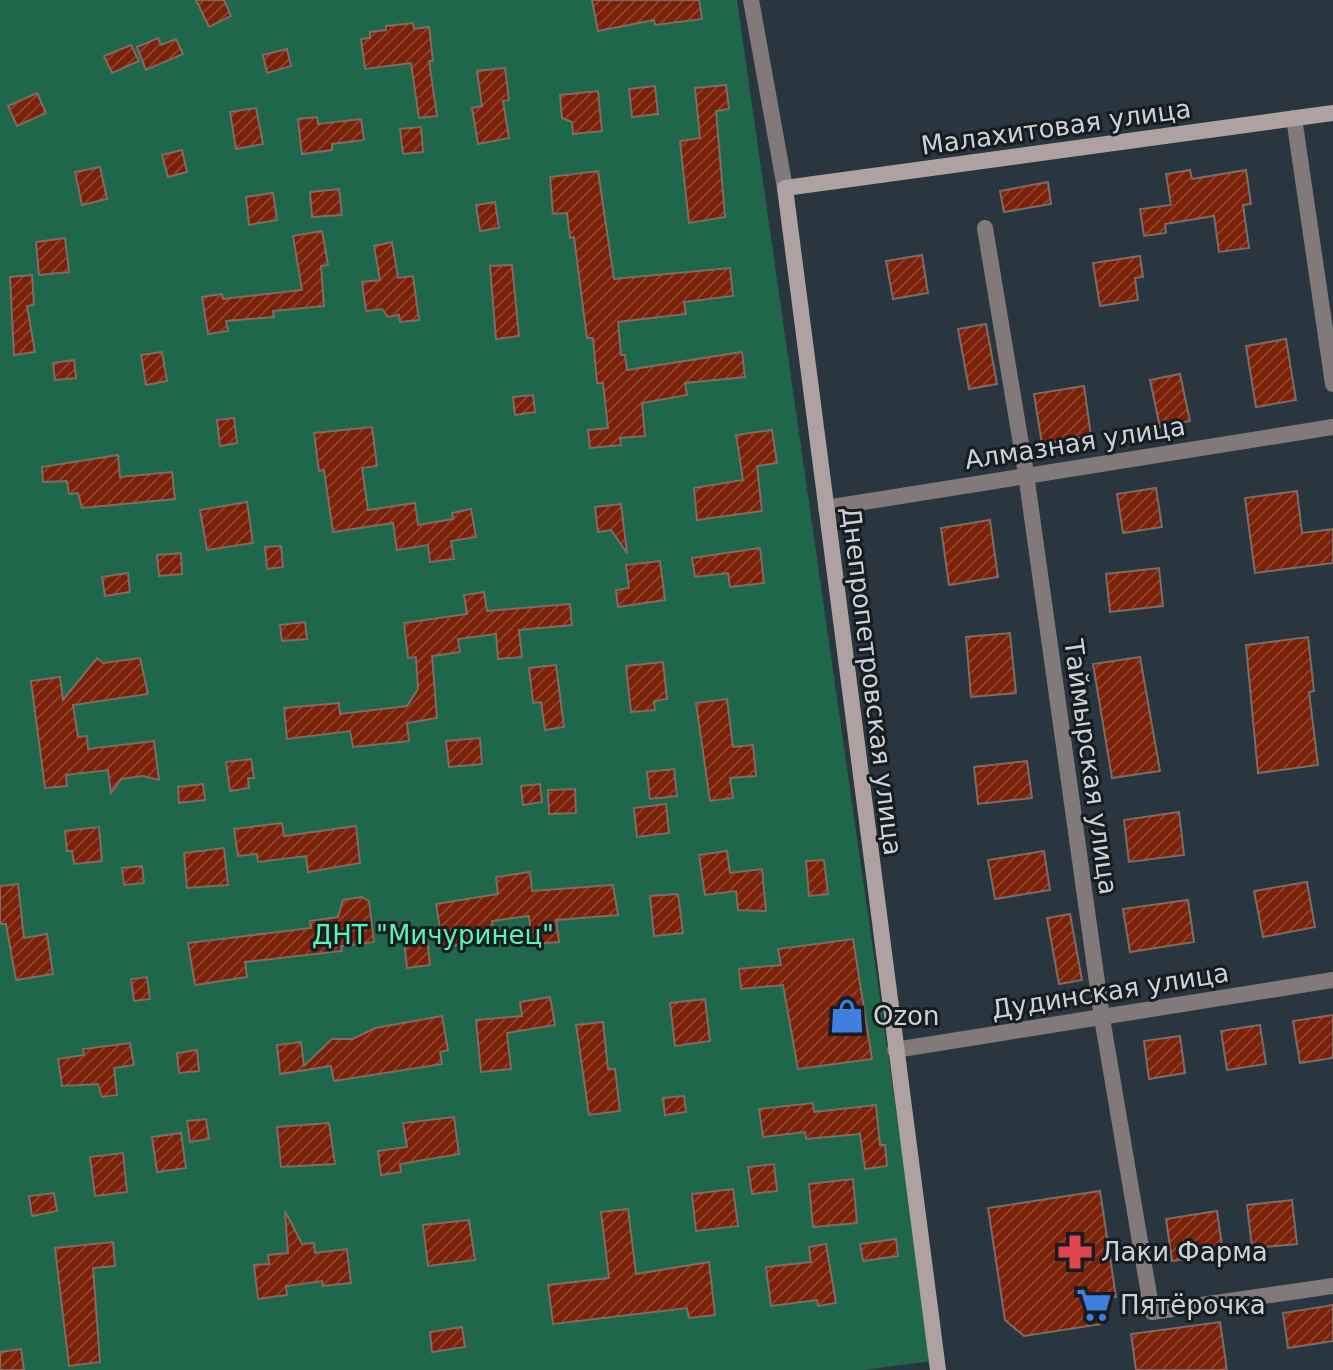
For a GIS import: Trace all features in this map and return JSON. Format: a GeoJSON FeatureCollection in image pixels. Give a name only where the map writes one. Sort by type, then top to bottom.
{"type":"FeatureCollection","features":[{"type":"Feature","properties":{"kind":"street","name":"Днепропетровская улица"},"geometry":{"type":"LineString","coordinates":[[751,0],[785,188],[938,1370]]}},
{"type":"Feature","properties":{"kind":"street","name":"Малахитовая улица"},"geometry":{"type":"LineString","coordinates":[[785,188],[1333,113]]}},
{"type":"Feature","properties":{"kind":"street"},"geometry":{"type":"LineString","coordinates":[[1294,118],[1333,384]]}},
{"type":"Feature","properties":{"kind":"street","name":"Таймырская улица"},"geometry":{"type":"LineString","coordinates":[[985,228],[1026,474],[1102,1018],[1152,1312],[1333,1286]]}},
{"type":"Feature","properties":{"kind":"street","name":"Алмазная улица"},"geometry":{"type":"LineString","coordinates":[[826,508],[1333,427]]}},
{"type":"Feature","properties":{"kind":"street","name":"Дудинская улица"},"geometry":{"type":"LineString","coordinates":[[895,1050],[1333,980]]}},
{"type":"Feature","properties":{"kind":"green space","name":"ДНТ \"Мичуринец\""},"geometry":{"type":"Polygon","coordinates":[[[0,0],[737,0],[932,1361],[863,1370],[0,1370],[0,0]]]}},
{"type":"Feature","properties":{"kind":"building"},"geometry":{"type":"Polygon","coordinates":[[[196,0],[224,0],[231,16],[209,27],[196,0]]]}},
{"type":"Feature","properties":{"kind":"building"},"geometry":{"type":"Polygon","coordinates":[[[592,0],[699,0],[702,19],[655,25],[654,20],[598,31],[592,0]]]}},
{"type":"Feature","properties":{"kind":"building"},"geometry":{"type":"Polygon","coordinates":[[[413,23],[414,29],[429,27],[433,61],[429,61],[437,116],[419,118],[411,63],[365,69],[361,39],[370,38],[370,32],[386,30],[386,26],[413,23]]]}},
{"type":"Feature","properties":{"kind":"building"},"geometry":{"type":"Polygon","coordinates":[[[158,38],[161,45],[176,39],[183,54],[146,70],[137,47],[158,38]]]}},
{"type":"Feature","properties":{"kind":"building"},"geometry":{"type":"Polygon","coordinates":[[[131,45],[139,61],[112,73],[104,56],[131,45]]]}},
{"type":"Feature","properties":{"kind":"building"},"geometry":{"type":"Polygon","coordinates":[[[287,49],[291,66],[267,73],[263,55],[287,49]]]}},
{"type":"Feature","properties":{"kind":"building"},"geometry":{"type":"Polygon","coordinates":[[[505,68],[509,100],[503,101],[509,138],[478,144],[472,108],[482,106],[477,71],[505,68]]]}},
{"type":"Feature","properties":{"kind":"building"},"geometry":{"type":"Polygon","coordinates":[[[726,85],[729,109],[716,111],[725,217],[689,223],[680,141],[700,138],[695,88],[726,85]]]}},
{"type":"Feature","properties":{"kind":"building"},"geometry":{"type":"Polygon","coordinates":[[[655,86],[658,114],[632,117],[629,89],[655,86]]]}},
{"type":"Feature","properties":{"kind":"building"},"geometry":{"type":"Polygon","coordinates":[[[598,91],[602,131],[573,134],[572,122],[562,118],[560,95],[598,91]]]}},
{"type":"Feature","properties":{"kind":"building"},"geometry":{"type":"Polygon","coordinates":[[[37,93],[46,113],[17,126],[8,106],[37,93]]]}},
{"type":"Feature","properties":{"kind":"building"},"geometry":{"type":"Polygon","coordinates":[[[256,108],[263,144],[236,149],[230,112],[256,108]]]}},
{"type":"Feature","properties":{"kind":"building"},"geometry":{"type":"Polygon","coordinates":[[[317,117],[318,124],[361,119],[364,140],[332,144],[332,150],[302,154],[298,119],[317,117]]]}},
{"type":"Feature","properties":{"kind":"building"},"geometry":{"type":"Polygon","coordinates":[[[421,127],[423,152],[403,154],[400,129],[421,127]]]}},
{"type":"Feature","properties":{"kind":"building"},"geometry":{"type":"Polygon","coordinates":[[[182,150],[187,172],[168,177],[162,155],[182,150]]]}},
{"type":"Feature","properties":{"kind":"building"},"geometry":{"type":"Polygon","coordinates":[[[100,167],[107,199],[82,205],[75,172],[100,167]]]}},
{"type":"Feature","properties":{"kind":"building"},"geometry":{"type":"Polygon","coordinates":[[[1190,170],[1192,179],[1246,170],[1251,204],[1243,205],[1249,248],[1219,252],[1214,216],[1165,224],[1166,233],[1144,236],[1140,209],[1171,205],[1166,174],[1190,170]]]}},
{"type":"Feature","properties":{"kind":"building"},"geometry":{"type":"Polygon","coordinates":[[[598,171],[614,279],[730,268],[733,296],[684,302],[686,314],[618,322],[621,355],[625,355],[627,370],[742,352],[745,377],[685,383],[687,395],[642,403],[645,436],[620,438],[621,445],[590,448],[588,430],[608,428],[603,383],[597,383],[593,338],[587,338],[574,237],[570,238],[567,213],[553,214],[550,177],[598,171]]]}},
{"type":"Feature","properties":{"kind":"building"},"geometry":{"type":"Polygon","coordinates":[[[1048,182],[1051,204],[1004,212],[1000,191],[1048,182]]]}},
{"type":"Feature","properties":{"kind":"building"},"geometry":{"type":"Polygon","coordinates":[[[339,189],[342,215],[312,217],[310,192],[339,189]]]}},
{"type":"Feature","properties":{"kind":"building"},"geometry":{"type":"Polygon","coordinates":[[[273,193],[277,220],[249,225],[246,197],[273,193]]]}},
{"type":"Feature","properties":{"kind":"building"},"geometry":{"type":"Polygon","coordinates":[[[495,202],[499,228],[480,231],[476,205],[495,202]]]}},
{"type":"Feature","properties":{"kind":"building"},"geometry":{"type":"Polygon","coordinates":[[[322,231],[328,265],[321,266],[324,306],[273,311],[274,317],[226,321],[228,331],[208,334],[202,297],[222,294],[223,299],[302,290],[293,236],[322,231]]]}},
{"type":"Feature","properties":{"kind":"building"},"geometry":{"type":"Polygon","coordinates":[[[65,238],[69,272],[39,275],[36,242],[65,238]]]}},
{"type":"Feature","properties":{"kind":"building"},"geometry":{"type":"Polygon","coordinates":[[[392,242],[398,278],[413,276],[419,320],[400,322],[399,315],[388,317],[382,309],[366,311],[362,282],[380,280],[374,246],[392,242]]]}},
{"type":"Feature","properties":{"kind":"building"},"geometry":{"type":"Polygon","coordinates":[[[922,255],[928,293],[893,299],[886,261],[922,255]]]}},
{"type":"Feature","properties":{"kind":"building"},"geometry":{"type":"Polygon","coordinates":[[[1140,256],[1143,277],[1135,278],[1138,300],[1100,306],[1093,263],[1140,256]]]}},
{"type":"Feature","properties":{"kind":"building"},"geometry":{"type":"Polygon","coordinates":[[[512,265],[519,336],[496,339],[490,266],[512,265]]]}},
{"type":"Feature","properties":{"kind":"building"},"geometry":{"type":"Polygon","coordinates":[[[32,275],[34,305],[27,306],[35,352],[14,355],[10,277],[32,275]]]}},
{"type":"Feature","properties":{"kind":"building"},"geometry":{"type":"Polygon","coordinates":[[[986,324],[997,384],[969,389],[958,329],[986,324]]]}},
{"type":"Feature","properties":{"kind":"building"},"geometry":{"type":"Polygon","coordinates":[[[1286,339],[1296,400],[1256,407],[1246,346],[1286,339]]]}},
{"type":"Feature","properties":{"kind":"building"},"geometry":{"type":"Polygon","coordinates":[[[162,352],[167,381],[146,385],[141,355],[162,352]]]}},
{"type":"Feature","properties":{"kind":"building"},"geometry":{"type":"Polygon","coordinates":[[[74,360],[76,378],[55,380],[53,363],[74,360]]]}},
{"type":"Feature","properties":{"kind":"building"},"geometry":{"type":"Polygon","coordinates":[[[1180,374],[1190,421],[1160,427],[1150,380],[1180,374]]]}},
{"type":"Feature","properties":{"kind":"building"},"geometry":{"type":"Polygon","coordinates":[[[1084,386],[1091,436],[1042,444],[1034,394],[1084,386]]]}},
{"type":"Feature","properties":{"kind":"building"},"geometry":{"type":"Polygon","coordinates":[[[533,395],[535,412],[515,415],[513,397],[533,395]]]}},
{"type":"Feature","properties":{"kind":"building"},"geometry":{"type":"Polygon","coordinates":[[[234,418],[237,443],[220,446],[217,420],[234,418]]]}},
{"type":"Feature","properties":{"kind":"building"},"geometry":{"type":"Polygon","coordinates":[[[372,427],[377,466],[362,468],[368,510],[415,503],[418,525],[453,519],[452,513],[471,509],[476,537],[451,541],[454,559],[430,562],[428,545],[397,550],[393,523],[333,532],[324,470],[319,471],[314,433],[372,427]]]}},
{"type":"Feature","properties":{"kind":"building"},"geometry":{"type":"Polygon","coordinates":[[[772,430],[777,463],[757,466],[762,511],[697,520],[694,488],[743,480],[736,435],[772,430]]]}},
{"type":"Feature","properties":{"kind":"building"},"geometry":{"type":"Polygon","coordinates":[[[118,455],[120,477],[172,472],[175,499],[82,508],[78,493],[69,494],[67,481],[43,482],[42,467],[118,455]]]}},
{"type":"Feature","properties":{"kind":"building"},"geometry":{"type":"Polygon","coordinates":[[[1156,488],[1162,527],[1123,533],[1117,494],[1156,488]]]}},
{"type":"Feature","properties":{"kind":"building"},"geometry":{"type":"Polygon","coordinates":[[[1297,491],[1302,533],[1333,529],[1333,563],[1255,573],[1245,498],[1297,491]]]}},
{"type":"Feature","properties":{"kind":"building"},"geometry":{"type":"Polygon","coordinates":[[[247,502],[253,543],[207,550],[200,510],[247,502]]]}},
{"type":"Feature","properties":{"kind":"building"},"geometry":{"type":"Polygon","coordinates":[[[621,504],[627,553],[611,530],[598,532],[595,507],[621,504]]]}},
{"type":"Feature","properties":{"kind":"building"},"geometry":{"type":"Polygon","coordinates":[[[990,520],[998,577],[949,585],[941,528],[990,520]]]}},
{"type":"Feature","properties":{"kind":"building"},"geometry":{"type":"Polygon","coordinates":[[[281,546],[283,567],[267,569],[265,547],[281,546]]]}},
{"type":"Feature","properties":{"kind":"building"},"geometry":{"type":"Polygon","coordinates":[[[760,548],[764,583],[730,587],[728,573],[695,577],[692,558],[760,548]]]}},
{"type":"Feature","properties":{"kind":"building"},"geometry":{"type":"Polygon","coordinates":[[[181,553],[182,574],[159,576],[157,555],[181,553]]]}},
{"type":"Feature","properties":{"kind":"building"},"geometry":{"type":"Polygon","coordinates":[[[660,561],[665,600],[618,607],[616,590],[629,588],[626,565],[660,561]]]}},
{"type":"Feature","properties":{"kind":"building"},"geometry":{"type":"Polygon","coordinates":[[[1159,568],[1163,606],[1110,612],[1106,574],[1159,568]]]}},
{"type":"Feature","properties":{"kind":"building"},"geometry":{"type":"Polygon","coordinates":[[[128,573],[130,592],[105,596],[102,577],[128,573]]]}},
{"type":"Feature","properties":{"kind":"building"},"geometry":{"type":"Polygon","coordinates":[[[484,592],[487,611],[570,604],[572,625],[519,630],[522,657],[498,659],[496,634],[458,639],[460,652],[432,656],[437,718],[407,723],[409,741],[353,747],[350,731],[287,739],[284,708],[339,703],[340,714],[407,706],[418,689],[416,657],[408,658],[404,623],[467,614],[464,595],[484,592]]]}},
{"type":"Feature","properties":{"kind":"building"},"geometry":{"type":"Polygon","coordinates":[[[305,622],[307,639],[282,641],[280,625],[305,622]]]}},
{"type":"Feature","properties":{"kind":"building"},"geometry":{"type":"Polygon","coordinates":[[[1010,633],[1016,693],[971,697],[966,637],[1010,633]]]}},
{"type":"Feature","properties":{"kind":"building"},"geometry":{"type":"Polygon","coordinates":[[[1308,637],[1314,691],[1309,692],[1318,765],[1258,773],[1246,645],[1308,637]]]}},
{"type":"Feature","properties":{"kind":"building"},"geometry":{"type":"Polygon","coordinates":[[[1140,657],[1160,771],[1112,778],[1093,664],[1140,657]]]}},
{"type":"Feature","properties":{"kind":"building"},"geometry":{"type":"Polygon","coordinates":[[[97,658],[103,663],[140,658],[148,694],[73,705],[78,737],[87,736],[88,749],[154,741],[159,780],[143,776],[121,779],[111,793],[108,770],[66,775],[67,786],[45,788],[31,681],[60,677],[63,700],[97,658]]]}},
{"type":"Feature","properties":{"kind":"building"},"geometry":{"type":"Polygon","coordinates":[[[663,662],[667,699],[654,701],[655,710],[631,712],[626,666],[663,662]]]}},
{"type":"Feature","properties":{"kind":"building"},"geometry":{"type":"Polygon","coordinates":[[[556,665],[564,727],[545,730],[541,702],[533,703],[529,668],[556,665]]]}},
{"type":"Feature","properties":{"kind":"building"},"geometry":{"type":"Polygon","coordinates":[[[727,699],[733,747],[753,745],[756,776],[730,778],[733,798],[710,801],[696,703],[727,699]]]}},
{"type":"Feature","properties":{"kind":"building"},"geometry":{"type":"Polygon","coordinates":[[[480,738],[482,764],[449,767],[446,741],[480,738]]]}},
{"type":"Feature","properties":{"kind":"building"},"geometry":{"type":"Polygon","coordinates":[[[251,759],[254,778],[248,778],[249,788],[230,791],[226,762],[251,759]]]}},
{"type":"Feature","properties":{"kind":"building"},"geometry":{"type":"Polygon","coordinates":[[[1027,761],[1032,798],[978,804],[974,767],[1027,761]]]}},
{"type":"Feature","properties":{"kind":"building"},"geometry":{"type":"Polygon","coordinates":[[[674,769],[677,796],[650,799],[647,772],[674,769]]]}},
{"type":"Feature","properties":{"kind":"building"},"geometry":{"type":"Polygon","coordinates":[[[203,784],[205,800],[179,803],[178,787],[203,784]]]}},
{"type":"Feature","properties":{"kind":"building"},"geometry":{"type":"Polygon","coordinates":[[[540,784],[542,802],[523,805],[521,786],[540,784]]]}},
{"type":"Feature","properties":{"kind":"building"},"geometry":{"type":"Polygon","coordinates":[[[575,789],[576,813],[549,814],[548,790],[575,789]]]}},
{"type":"Feature","properties":{"kind":"building"},"geometry":{"type":"Polygon","coordinates":[[[666,804],[669,833],[637,837],[634,808],[666,804]]]}},
{"type":"Feature","properties":{"kind":"building"},"geometry":{"type":"Polygon","coordinates":[[[1179,812],[1184,855],[1129,862],[1124,820],[1179,812]]]}},
{"type":"Feature","properties":{"kind":"building"},"geometry":{"type":"Polygon","coordinates":[[[282,823],[284,836],[356,826],[360,863],[308,872],[306,856],[258,862],[257,854],[238,856],[234,829],[282,823]]]}},
{"type":"Feature","properties":{"kind":"building"},"geometry":{"type":"Polygon","coordinates":[[[99,827],[102,861],[74,864],[72,851],[67,851],[65,831],[99,827]]]}},
{"type":"Feature","properties":{"kind":"building"},"geometry":{"type":"Polygon","coordinates":[[[224,848],[228,885],[187,888],[184,853],[224,848]]]}},
{"type":"Feature","properties":{"kind":"building"},"geometry":{"type":"Polygon","coordinates":[[[727,851],[730,873],[762,869],[766,911],[738,910],[736,891],[705,895],[699,855],[727,851]]]}},
{"type":"Feature","properties":{"kind":"building"},"geometry":{"type":"Polygon","coordinates":[[[1044,851],[1050,890],[995,899],[988,860],[1044,851]]]}},
{"type":"Feature","properties":{"kind":"building"},"geometry":{"type":"Polygon","coordinates":[[[824,860],[828,894],[809,896],[806,861],[824,860]]]}},
{"type":"Feature","properties":{"kind":"building"},"geometry":{"type":"Polygon","coordinates":[[[142,866],[144,883],[124,885],[122,868],[142,866]]]}},
{"type":"Feature","properties":{"kind":"building"},"geometry":{"type":"Polygon","coordinates":[[[530,872],[532,891],[613,885],[618,915],[556,920],[559,942],[532,944],[529,916],[492,921],[494,940],[443,947],[436,904],[498,894],[496,877],[530,872]]]}},
{"type":"Feature","properties":{"kind":"building"},"geometry":{"type":"Polygon","coordinates":[[[1307,882],[1315,927],[1263,937],[1254,891],[1307,882]]]}},
{"type":"Feature","properties":{"kind":"building"},"geometry":{"type":"Polygon","coordinates":[[[18,884],[24,938],[47,934],[53,974],[16,980],[6,924],[0,924],[0,886],[18,884]]]}},
{"type":"Feature","properties":{"kind":"building"},"geometry":{"type":"Polygon","coordinates":[[[678,894],[683,933],[654,936],[650,896],[678,894]]]}},
{"type":"Feature","properties":{"kind":"building"},"geometry":{"type":"Polygon","coordinates":[[[362,897],[369,901],[374,942],[341,946],[342,951],[245,962],[247,977],[195,985],[188,943],[311,928],[310,921],[338,917],[343,900],[362,897]]]}},
{"type":"Feature","properties":{"kind":"building"},"geometry":{"type":"Polygon","coordinates":[[[1188,900],[1194,942],[1130,952],[1123,909],[1188,900]]]}},
{"type":"Feature","properties":{"kind":"building"},"geometry":{"type":"Polygon","coordinates":[[[1070,914],[1082,980],[1059,984],[1047,918],[1070,914]]]}},
{"type":"Feature","properties":{"kind":"building"},"geometry":{"type":"Polygon","coordinates":[[[427,937],[430,965],[407,968],[404,939],[427,937]]]}},
{"type":"Feature","properties":{"kind":"building"},"geometry":{"type":"Polygon","coordinates":[[[853,939],[872,1059],[798,1069],[783,985],[741,989],[739,969],[781,965],[778,949],[853,939]]]}},
{"type":"Feature","properties":{"kind":"building"},"geometry":{"type":"Polygon","coordinates":[[[147,977],[150,999],[134,1001],[131,979],[147,977]]]}},
{"type":"Feature","properties":{"kind":"building"},"geometry":{"type":"Polygon","coordinates":[[[550,997],[555,1025],[507,1033],[511,1069],[481,1072],[476,1020],[522,1016],[520,1002],[550,997]]]}},
{"type":"Feature","properties":{"kind":"building"},"geometry":{"type":"Polygon","coordinates":[[[705,999],[710,1041],[675,1046],[670,1003],[705,999]]]}},
{"type":"Feature","properties":{"kind":"building"},"geometry":{"type":"Polygon","coordinates":[[[1333,1015],[1333,1058],[1300,1063],[1293,1021],[1333,1015]]]}},
{"type":"Feature","properties":{"kind":"building"},"geometry":{"type":"Polygon","coordinates":[[[442,1016],[448,1050],[440,1052],[442,1064],[334,1081],[331,1066],[280,1074],[277,1045],[301,1042],[304,1066],[332,1039],[353,1039],[375,1028],[442,1016]]]}},
{"type":"Feature","properties":{"kind":"building"},"geometry":{"type":"Polygon","coordinates":[[[603,1022],[608,1069],[615,1069],[620,1111],[589,1115],[576,1025],[603,1022]]]}},
{"type":"Feature","properties":{"kind":"building"},"geometry":{"type":"Polygon","coordinates":[[[1260,1025],[1266,1064],[1227,1070],[1221,1031],[1260,1025]]]}},
{"type":"Feature","properties":{"kind":"building"},"geometry":{"type":"Polygon","coordinates":[[[1180,1036],[1185,1073],[1149,1079],[1144,1041],[1180,1036]]]}},
{"type":"Feature","properties":{"kind":"building"},"geometry":{"type":"Polygon","coordinates":[[[130,1043],[134,1065],[114,1068],[117,1095],[102,1097],[98,1084],[62,1086],[58,1059],[84,1055],[83,1049],[130,1043]]]}},
{"type":"Feature","properties":{"kind":"building"},"geometry":{"type":"Polygon","coordinates":[[[197,1050],[199,1071],[179,1073],[177,1053],[197,1050]]]}},
{"type":"Feature","properties":{"kind":"building"},"geometry":{"type":"Polygon","coordinates":[[[684,1096],[686,1112],[665,1115],[663,1098],[684,1096]]]}},
{"type":"Feature","properties":{"kind":"building"},"geometry":{"type":"Polygon","coordinates":[[[813,1103],[814,1112],[876,1105],[880,1145],[885,1145],[887,1166],[865,1169],[860,1134],[806,1139],[805,1132],[763,1137],[759,1109],[813,1103]]]}},
{"type":"Feature","properties":{"kind":"building"},"geometry":{"type":"Polygon","coordinates":[[[454,1117],[459,1154],[400,1164],[401,1172],[381,1175],[378,1151],[407,1147],[403,1123],[454,1117]]]}},
{"type":"Feature","properties":{"kind":"building"},"geometry":{"type":"Polygon","coordinates":[[[206,1119],[209,1139],[190,1142],[187,1121],[206,1119]]]}},
{"type":"Feature","properties":{"kind":"building"},"geometry":{"type":"Polygon","coordinates":[[[329,1123],[335,1164],[281,1167],[277,1127],[329,1123]]]}},
{"type":"Feature","properties":{"kind":"building"},"geometry":{"type":"Polygon","coordinates":[[[181,1133],[186,1168],[157,1172],[152,1137],[181,1133]]]}},
{"type":"Feature","properties":{"kind":"building"},"geometry":{"type":"Polygon","coordinates":[[[123,1153],[127,1192],[95,1196],[90,1157],[123,1153]]]}},
{"type":"Feature","properties":{"kind":"building"},"geometry":{"type":"Polygon","coordinates":[[[774,1164],[777,1191],[752,1194],[748,1167],[774,1164]]]}},
{"type":"Feature","properties":{"kind":"building"},"geometry":{"type":"Polygon","coordinates":[[[853,1179],[857,1223],[813,1227],[809,1184],[853,1179]]]}},
{"type":"Feature","properties":{"kind":"building"},"geometry":{"type":"Polygon","coordinates":[[[733,1189],[738,1226],[696,1231],[692,1194],[733,1189]]]}},
{"type":"Feature","properties":{"kind":"building"},"geometry":{"type":"Polygon","coordinates":[[[1100,1191],[1116,1297],[1098,1299],[1102,1324],[1024,1336],[1005,1320],[988,1208],[1100,1191]]]}},
{"type":"Feature","properties":{"kind":"building"},"geometry":{"type":"Polygon","coordinates":[[[54,1193],[57,1211],[32,1216],[29,1196],[54,1193]]]}},
{"type":"Feature","properties":{"kind":"building"},"geometry":{"type":"Polygon","coordinates":[[[1292,1200],[1297,1244],[1252,1248],[1247,1205],[1292,1200]]]}},
{"type":"Feature","properties":{"kind":"building"},"geometry":{"type":"Polygon","coordinates":[[[628,1209],[636,1274],[709,1262],[715,1315],[689,1318],[687,1308],[553,1324],[548,1285],[609,1278],[601,1212],[628,1209]]]}},
{"type":"Feature","properties":{"kind":"building"},"geometry":{"type":"Polygon","coordinates":[[[285,1211],[302,1244],[314,1243],[315,1253],[347,1249],[351,1283],[323,1286],[322,1281],[286,1286],[287,1295],[258,1299],[254,1265],[269,1264],[268,1255],[288,1253],[285,1211]]]}},
{"type":"Feature","properties":{"kind":"building"},"geometry":{"type":"Polygon","coordinates":[[[1217,1211],[1223,1253],[1172,1261],[1166,1219],[1217,1211]]]}},
{"type":"Feature","properties":{"kind":"building"},"geometry":{"type":"Polygon","coordinates":[[[469,1220],[475,1260],[428,1266],[423,1225],[469,1220]]]}},
{"type":"Feature","properties":{"kind":"building"},"geometry":{"type":"Polygon","coordinates":[[[896,1239],[898,1256],[863,1261],[860,1244],[896,1239]]]}},
{"type":"Feature","properties":{"kind":"building"},"geometry":{"type":"Polygon","coordinates":[[[113,1242],[115,1266],[93,1268],[100,1362],[69,1366],[55,1248],[113,1242]]]}},
{"type":"Feature","properties":{"kind":"building"},"geometry":{"type":"Polygon","coordinates":[[[826,1244],[836,1303],[818,1306],[817,1300],[771,1306],[766,1267],[811,1262],[809,1247],[826,1244]]]}},
{"type":"Feature","properties":{"kind":"building"},"geometry":{"type":"Polygon","coordinates":[[[1333,1305],[1333,1341],[1288,1348],[1283,1313],[1333,1305]]]}},
{"type":"Feature","properties":{"kind":"building"},"geometry":{"type":"Polygon","coordinates":[[[1220,1322],[1227,1370],[1136,1370],[1131,1334],[1220,1322]]]}},
{"type":"Feature","properties":{"kind":"building"},"geometry":{"type":"Polygon","coordinates":[[[462,1327],[465,1347],[432,1352],[430,1332],[462,1327]]]}},
{"type":"Feature","properties":{"kind":"building"},"geometry":{"type":"Polygon","coordinates":[[[21,1349],[24,1370],[0,1370],[0,1352],[21,1349]]]}},
{"type":"Feature","properties":{"kind":"place","name":"Ozon"},"geometry":{"type":"Point","coordinates":[847,1016]}},
{"type":"Feature","properties":{"kind":"place","name":"Лаки Фарма"},"geometry":{"type":"Point","coordinates":[1075,1252]}},
{"type":"Feature","properties":{"kind":"place","name":"Пятёрочка"},"geometry":{"type":"Point","coordinates":[1094,1305]}}]}
